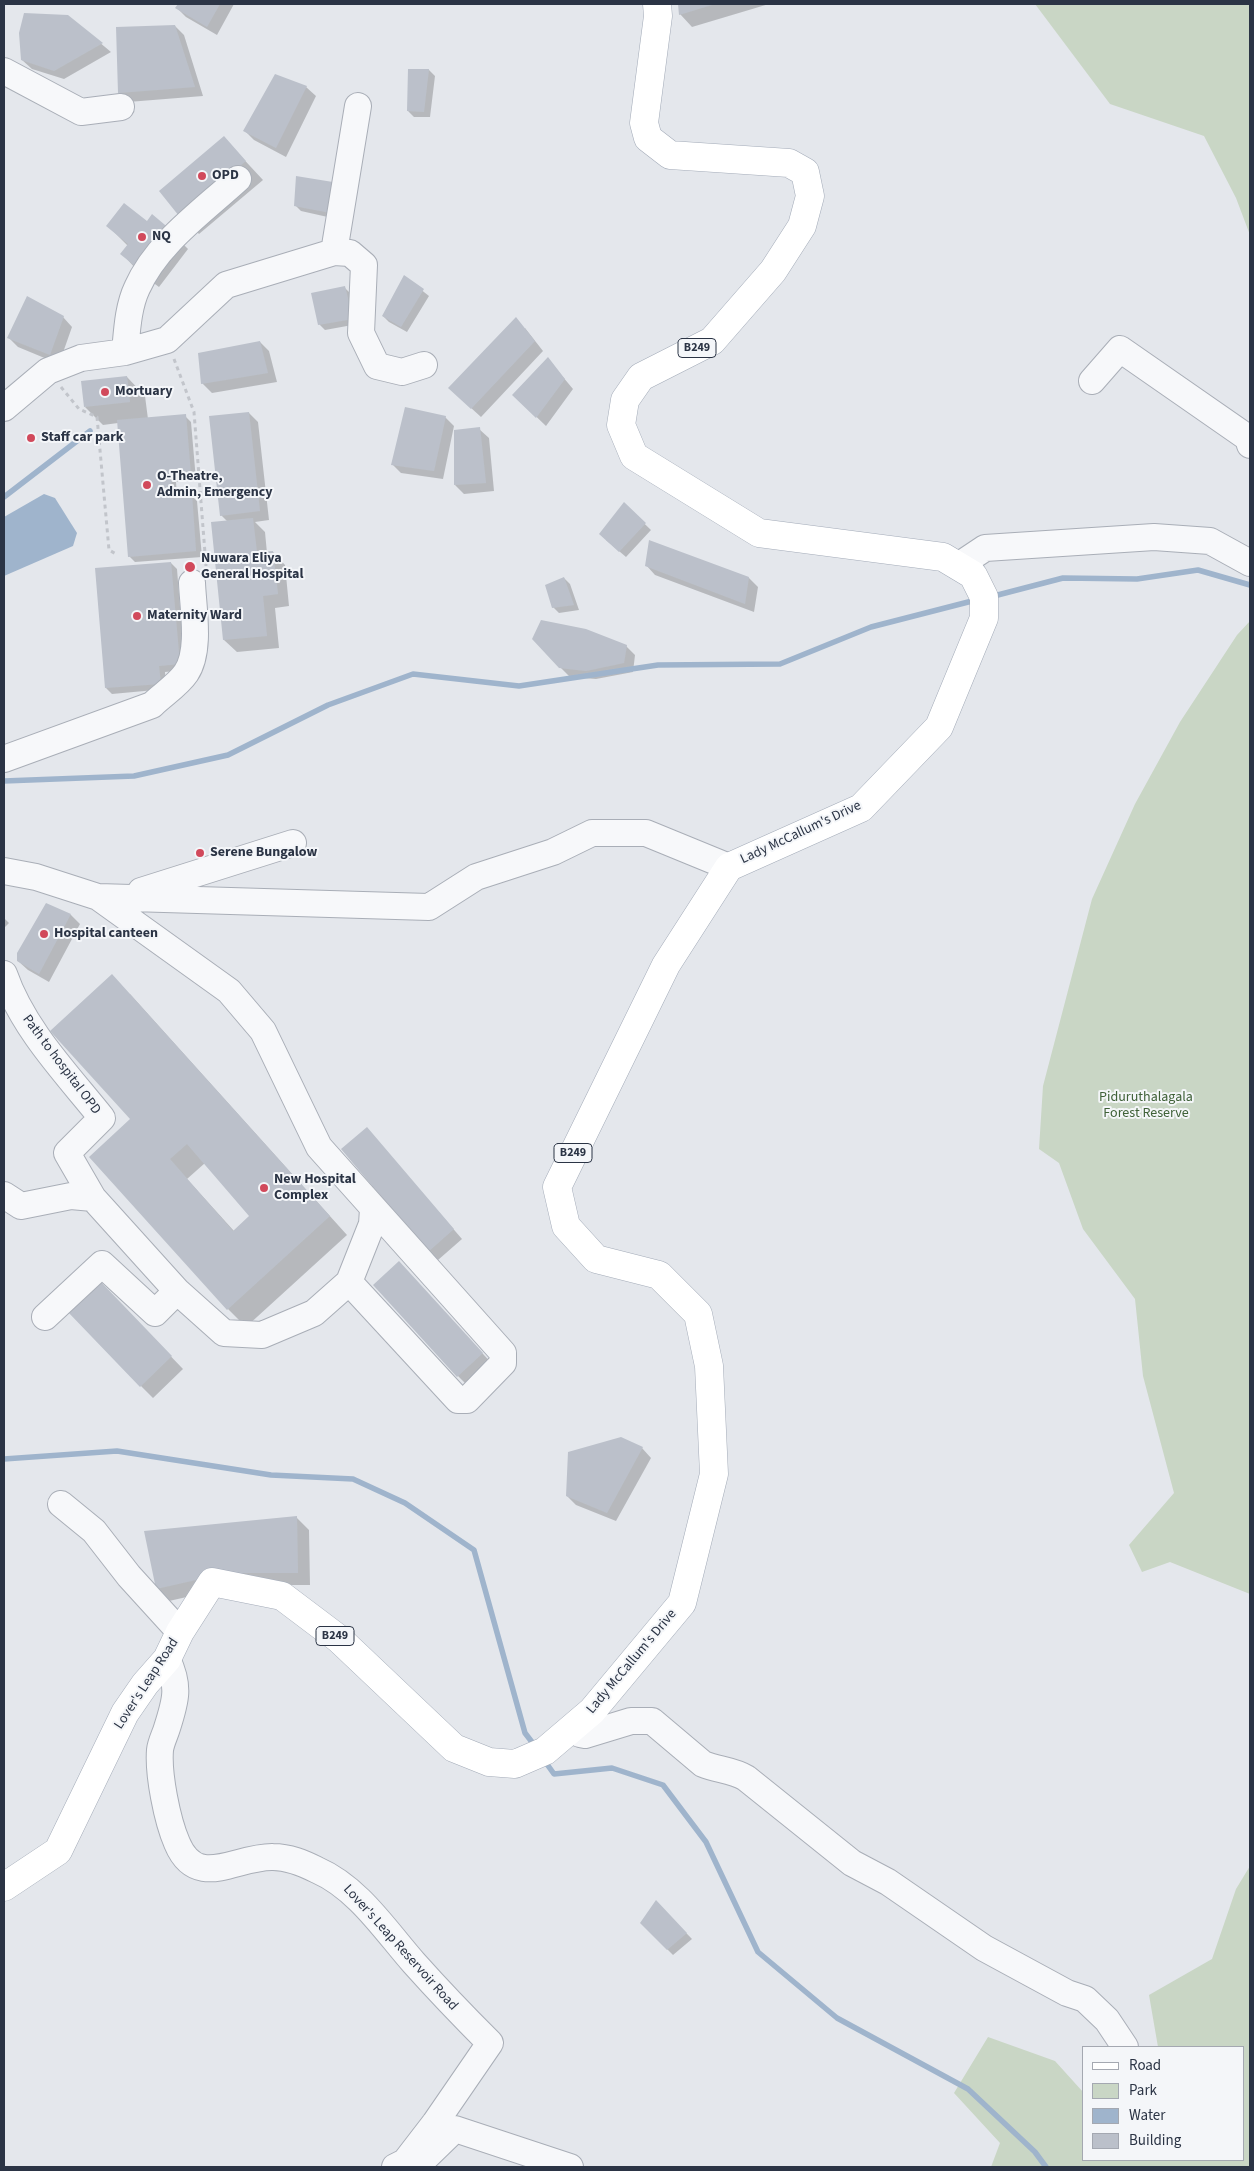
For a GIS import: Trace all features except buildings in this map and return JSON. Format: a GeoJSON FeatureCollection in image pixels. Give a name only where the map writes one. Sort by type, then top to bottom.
{"type":"FeatureCollection","features":[{"type":"Feature","properties":{"kind":"main road","name":"B249"},"geometry":{"type":"LineString","coordinates":[[657,4],[658,16],[644,123],[648,138],[670,155],[789,163],[805,172],[810,196],[802,226],[773,271],[712,341],[641,377],[625,400],[620,425],[634,456],[759,533],[943,556],[965,571]]}},
{"type":"Feature","properties":{"kind":"main road","name":"Lady McCallum's Drive"},"geometry":{"type":"LineString","coordinates":[[574,1728],[592,1711],[682,1602],[714,1474],[709,1366],[698,1314],[659,1275],[596,1259],[566,1226],[557,1186],[666,966],[729,867],[861,808],[939,727],[984,618],[984,597],[965,571]]}},
{"type":"Feature","properties":{"kind":"main road","name":"Lover's Leap Road"},"geometry":{"type":"LineString","coordinates":[[4,1888],[58,1850],[125,1714],[145,1684],[167,1659],[180,1632],[212,1582],[282,1596],[339,1639],[454,1748],[489,1762],[515,1764],[545,1751],[574,1728]]}},
{"type":"Feature","properties":{"kind":"street"},"geometry":{"type":"LineString","coordinates":[[4,70],[81,112],[122,107]]}},
{"type":"Feature","properties":{"kind":"street"},"geometry":{"type":"LineString","coordinates":[[334,252],[358,106]]}},
{"type":"Feature","properties":{"kind":"street"},"geometry":{"type":"LineString","coordinates":[[125,352],[127,328],[136,288],[160,250],[238,179]]}},
{"type":"Feature","properties":{"kind":"street"},"geometry":{"type":"LineString","coordinates":[[4,408],[48,371],[81,358],[125,352],[167,340],[226,285],[334,252],[350,253],[364,265],[361,333],[377,366],[402,372],[424,365]]}},
{"type":"Feature","properties":{"kind":"street"},"geometry":{"type":"LineString","coordinates":[[1092,381],[1120,349],[1248,438],[1250,445]]}},
{"type":"Feature","properties":{"kind":"street"},"geometry":{"type":"LineString","coordinates":[[965,571],[985,548],[1154,537],[1210,541],[1250,563]]}},
{"type":"Feature","properties":{"kind":"street"},"geometry":{"type":"LineString","coordinates":[[4,759],[152,705],[167,691],[187,672],[195,647],[192,583]]}},
{"type":"Feature","properties":{"kind":"street"},"geometry":{"type":"LineString","coordinates":[[4,743],[146,690],[167,691]]}},
{"type":"Feature","properties":{"kind":"street"},"geometry":{"type":"LineString","coordinates":[[4,871],[36,877],[110,897],[429,907],[476,877],[554,852],[592,833],[646,833],[729,867]]}},
{"type":"Feature","properties":{"kind":"street"},"geometry":{"type":"LineString","coordinates":[[110,897],[293,842]]}},
{"type":"Feature","properties":{"kind":"street"},"geometry":{"type":"LineString","coordinates":[[110,897],[229,991],[263,1031],[319,1147],[503,1353],[503,1363],[467,1400],[458,1400],[350,1282]]}},
{"type":"Feature","properties":{"kind":"street","name":"Path to hospital OPD"},"geometry":{"type":"LineString","coordinates":[[4,974],[12,998],[41,1043],[102,1118],[68,1152],[93,1198]]}},
{"type":"Feature","properties":{"kind":"street"},"geometry":{"type":"LineString","coordinates":[[4,1195],[21,1206],[71,1196],[93,1198],[177,1291],[224,1333],[262,1335],[314,1313],[350,1282],[372,1224],[373,1209]]}},
{"type":"Feature","properties":{"kind":"street"},"geometry":{"type":"LineString","coordinates":[[45,1317],[102,1264],[155,1313],[177,1291]]}},
{"type":"Feature","properties":{"kind":"street"},"geometry":{"type":"LineString","coordinates":[[61,1504],[94,1532],[129,1576],[180,1632]]}},
{"type":"Feature","properties":{"kind":"street","name":"Lover's Leap Reservoir Road"},"geometry":{"type":"LineString","coordinates":[[167,1659],[176,1681],[176,1694],[160,1747],[160,1766],[166,1803],[176,1842],[183,1854],[193,1864],[204,1869],[254,1858],[274,1857],[304,1864],[333,1877],[361,1902],[456,2010],[490,2043],[435,2123],[400,2164]]}},
{"type":"Feature","properties":{"kind":"street"},"geometry":{"type":"LineString","coordinates":[[574,1728],[580,1734],[585,1735],[631,1721],[652,1720],[703,1764],[737,1773],[746,1778],[852,1863],[888,1882],[984,1948],[1067,1993],[1085,1999],[1107,2020],[1123,2046]]}},
{"type":"Feature","properties":{"kind":"street"},"geometry":{"type":"LineString","coordinates":[[400,2164],[424,2161],[455,2129],[570,2167]]}},
{"type":"Feature","properties":{"kind":"path"},"geometry":{"type":"LineString","coordinates":[[167,340],[194,412],[207,583],[192,583]]}},
{"type":"Feature","properties":{"kind":"path"},"geometry":{"type":"LineString","coordinates":[[48,371],[79,409],[97,417],[108,550],[116,554]]}},
{"type":"Feature","properties":{"kind":"green space"},"geometry":{"type":"Polygon","coordinates":[[[1035,4],[1250,4],[1250,235],[1236,198],[1204,136],[1110,104],[1035,4]]]}},
{"type":"Feature","properties":{"kind":"green space","name":"Piduruthalagala Forest Reserve"},"geometry":{"type":"Polygon","coordinates":[[[1250,621],[1250,1594],[1170,1562],[1142,1572],[1129,1545],[1174,1493],[1143,1376],[1135,1299],[1083,1229],[1059,1163],[1039,1149],[1043,1086],[1092,899],[1135,804],[1180,722],[1237,635],[1250,621]]]}},
{"type":"Feature","properties":{"kind":"green space"},"geometry":{"type":"Polygon","coordinates":[[[1250,1866],[1250,2167],[991,2167],[1000,2143],[954,2093],[988,2037],[1055,2061],[1082,2091],[1082,2161],[1244,2161],[1244,2046],[1158,2046],[1149,1995],[1212,1959],[1236,1889],[1250,1866]]]}},
{"type":"Feature","properties":{"kind":"water"},"geometry":{"type":"Polygon","coordinates":[[[44,494],[55,498],[77,533],[73,546],[4,576],[4,517],[44,494]]]}},
{"type":"Feature","properties":{"kind":"waterway"},"geometry":{"type":"LineString","coordinates":[[4,497],[90,431]]}},
{"type":"Feature","properties":{"kind":"waterway"},"geometry":{"type":"LineString","coordinates":[[990,597],[1063,578],[1137,579],[1198,570],[1250,585]]}},
{"type":"Feature","properties":{"kind":"waterway"},"geometry":{"type":"LineString","coordinates":[[4,781],[134,776],[228,755],[328,705],[413,674],[519,686],[658,665],[780,664],[871,627],[976,600]]}},
{"type":"Feature","properties":{"kind":"waterway"},"geometry":{"type":"LineString","coordinates":[[4,1459],[117,1451],[271,1475],[353,1479],[405,1503],[474,1550],[525,1733],[535,1746]]}},
{"type":"Feature","properties":{"kind":"waterway"},"geometry":{"type":"LineString","coordinates":[[544,1760],[554,1774],[612,1768],[663,1785],[706,1842],[758,1952],[837,2018],[968,2089],[1035,2152],[1046,2167]]}},
{"type":"Feature","properties":{"kind":"place","name":"OPD"},"geometry":{"type":"Point","coordinates":[202,176]}},
{"type":"Feature","properties":{"kind":"place","name":"NQ"},"geometry":{"type":"Point","coordinates":[142,237]}},
{"type":"Feature","properties":{"kind":"place","name":"Mortuary"},"geometry":{"type":"Point","coordinates":[105,392]}},
{"type":"Feature","properties":{"kind":"place","name":"Staff car park"},"geometry":{"type":"Point","coordinates":[31,438]}},
{"type":"Feature","properties":{"kind":"place","name":"O-Theatre, Admin, Emergency"},"geometry":{"type":"Point","coordinates":[147,485]}},
{"type":"Feature","properties":{"kind":"place","name":"Nuwara Eliya General Hospital"},"geometry":{"type":"Point","coordinates":[190,567]}},
{"type":"Feature","properties":{"kind":"place","name":"Maternity Ward"},"geometry":{"type":"Point","coordinates":[137,616]}},
{"type":"Feature","properties":{"kind":"place","name":"Serene Bungalow"},"geometry":{"type":"Point","coordinates":[200,853]}},
{"type":"Feature","properties":{"kind":"place","name":"Hospital canteen"},"geometry":{"type":"Point","coordinates":[44,934]}},
{"type":"Feature","properties":{"kind":"place","name":"New Hospital Complex"},"geometry":{"type":"Point","coordinates":[264,1188]}}]}
